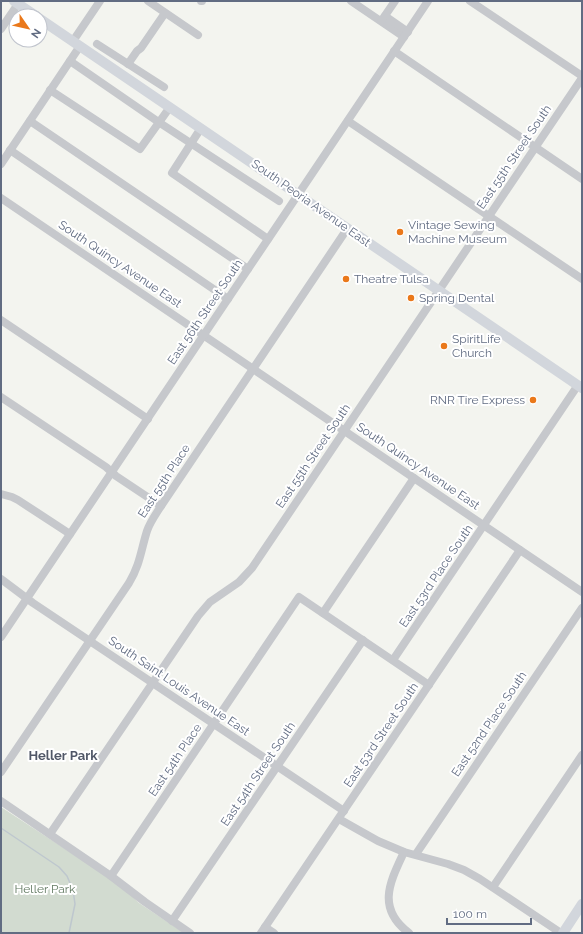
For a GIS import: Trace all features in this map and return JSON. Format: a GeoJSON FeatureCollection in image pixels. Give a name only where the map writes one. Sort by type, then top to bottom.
{"type":"FeatureCollection","features":[{"type":"Feature","properties":{"kind":"main road"},"geometry":{"type":"LineString","coordinates":[[17,2],[25,8]]}},
{"type":"Feature","properties":{"kind":"main road","name":"South Peoria Avenue East"},"geometry":{"type":"LineString","coordinates":[[48,24],[580,387]]}},
{"type":"Feature","properties":{"kind":"main road"},"geometry":{"type":"LineString","coordinates":[[562,933],[582,904]]}},
{"type":"Feature","properties":{"kind":"street"},"geometry":{"type":"LineString","coordinates":[[1,164],[70,61],[76,43],[100,1]]}},
{"type":"Feature","properties":{"kind":"street"},"geometry":{"type":"LineString","coordinates":[[148,1],[198,35]]}},
{"type":"Feature","properties":{"kind":"street"},"geometry":{"type":"LineString","coordinates":[[351,1],[383,18],[406,34]]}},
{"type":"Feature","properties":{"kind":"street"},"geometry":{"type":"LineString","coordinates":[[383,18],[395,1]]}},
{"type":"Feature","properties":{"kind":"street","name":"East 56th Street South"},"geometry":{"type":"LineString","coordinates":[[1,636],[428,1]]}},
{"type":"Feature","properties":{"kind":"street"},"geometry":{"type":"LineString","coordinates":[[470,1],[582,77]]}},
{"type":"Feature","properties":{"kind":"street"},"geometry":{"type":"LineString","coordinates":[[1,29],[17,2]]}},
{"type":"Feature","properties":{"kind":"street"},"geometry":{"type":"LineString","coordinates":[[123,75],[141,53],[141,48],[165,13]]}},
{"type":"Feature","properties":{"kind":"street"},"geometry":{"type":"LineString","coordinates":[[97,44],[164,88]]}},
{"type":"Feature","properties":{"kind":"street"},"geometry":{"type":"LineString","coordinates":[[394,51],[582,179]]}},
{"type":"Feature","properties":{"kind":"street","name":"South Peoria Avenue East"},"geometry":{"type":"LineString","coordinates":[[70,61],[160,123],[279,201]]}},
{"type":"Feature","properties":{"kind":"street","name":"East 55th Street South"},"geometry":{"type":"LineString","coordinates":[[50,834],[204,608],[218,595],[239,582],[252,568],[582,77]]}},
{"type":"Feature","properties":{"kind":"street"},"geometry":{"type":"LineString","coordinates":[[50,90],[140,149],[170,107]]}},
{"type":"Feature","properties":{"kind":"street"},"geometry":{"type":"LineString","coordinates":[[30,121],[248,269]]}},
{"type":"Feature","properties":{"kind":"street"},"geometry":{"type":"LineString","coordinates":[[348,121],[582,279]]}},
{"type":"Feature","properties":{"kind":"street"},"geometry":{"type":"LineString","coordinates":[[201,128],[172,173],[268,239]]}},
{"type":"Feature","properties":{"kind":"street"},"geometry":{"type":"LineString","coordinates":[[10,150],[228,299]]}},
{"type":"Feature","properties":{"kind":"street","name":"South Quincy Avenue East"},"geometry":{"type":"LineString","coordinates":[[1,198],[582,592]]}},
{"type":"Feature","properties":{"kind":"street","name":"East 55th Place"},"geometry":{"type":"LineString","coordinates":[[1,772],[90,641],[136,570],[147,531],[153,518],[347,228]]}},
{"type":"Feature","properties":{"kind":"street"},"geometry":{"type":"LineString","coordinates":[[1,320],[148,419]]}},
{"type":"Feature","properties":{"kind":"street","name":"East 53rd Place South"},"geometry":{"type":"LineString","coordinates":[[393,660],[580,387]]}},
{"type":"Feature","properties":{"kind":"street"},"geometry":{"type":"LineString","coordinates":[[1,397],[161,506]]}},
{"type":"Feature","properties":{"kind":"street"},"geometry":{"type":"LineString","coordinates":[[414,478],[323,613],[429,685]]}},
{"type":"Feature","properties":{"kind":"street"},"geometry":{"type":"LineString","coordinates":[[1,494],[8,495],[18,500],[70,534]]}},
{"type":"Feature","properties":{"kind":"street","name":"East 53rd Street South"},"geometry":{"type":"LineString","coordinates":[[263,930],[520,550]]}},
{"type":"Feature","properties":{"kind":"street","name":"South Saint Louis Avenue East"},"geometry":{"type":"LineString","coordinates":[[1,579],[152,683],[344,811]]}},
{"type":"Feature","properties":{"kind":"street","name":"East 54th Place"},"geometry":{"type":"LineString","coordinates":[[112,876],[299,598],[323,613]]}},
{"type":"Feature","properties":{"kind":"street","name":"East 52nd Place South"},"geometry":{"type":"LineString","coordinates":[[416,854],[582,608]]}},
{"type":"Feature","properties":{"kind":"street","name":"East 54th Street South"},"geometry":{"type":"LineString","coordinates":[[172,921],[363,640]]}},
{"type":"Feature","properties":{"kind":"street"},"geometry":{"type":"LineString","coordinates":[[493,887],[582,755]]}},
{"type":"Feature","properties":{"kind":"street"},"geometry":{"type":"LineString","coordinates":[[1,801],[112,876],[145,902],[190,933]]}},
{"type":"Feature","properties":{"kind":"street"},"geometry":{"type":"LineString","coordinates":[[338,819],[378,841],[404,852],[416,854],[464,870],[493,887],[562,933]]}},
{"type":"Feature","properties":{"kind":"street"},"geometry":{"type":"LineString","coordinates":[[404,852],[393,876],[389,887],[388,896],[391,912],[399,924],[409,933]]}},
{"type":"Feature","properties":{"kind":"street"},"geometry":{"type":"LineString","coordinates":[[263,930],[274,933]]}},
{"type":"Feature","properties":{"kind":"green space","name":"Heller Park"},"geometry":{"type":"Polygon","coordinates":[[[1,807],[120,885],[139,903],[184,933],[1,933],[1,807]]]}},
{"type":"Feature","properties":{"kind":"waterway"},"geometry":{"type":"LineString","coordinates":[[1,828],[59,867],[67,876],[73,890],[75,904],[69,933]]}},
{"type":"Feature","properties":{"kind":"place","name":"Vintage Sewing Machine Museum"},"geometry":{"type":"Point","coordinates":[400,232]}},
{"type":"Feature","properties":{"kind":"place","name":"Theatre Tulsa"},"geometry":{"type":"Point","coordinates":[346,279]}},
{"type":"Feature","properties":{"kind":"place","name":"Spring Dental"},"geometry":{"type":"Point","coordinates":[411,298]}},
{"type":"Feature","properties":{"kind":"place","name":"SpiritLife Church"},"geometry":{"type":"Point","coordinates":[444,346]}},
{"type":"Feature","properties":{"kind":"place","name":"RNR Tire Express"},"geometry":{"type":"Point","coordinates":[533,400]}},
{"type":"Feature","properties":{"kind":"district","name":"Heller Park"},"geometry":{"type":"Point","coordinates":[63,755]}}]}
